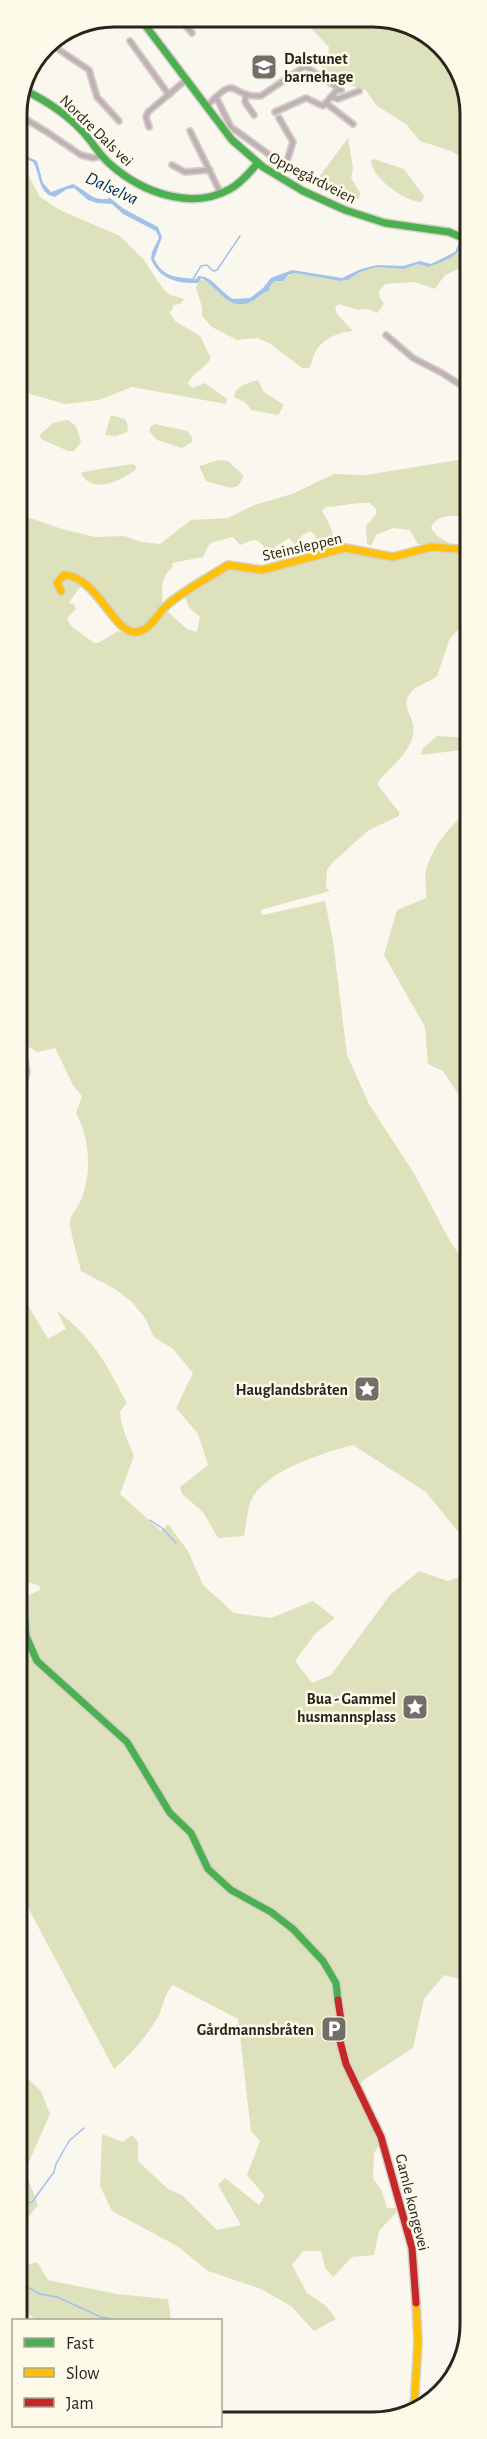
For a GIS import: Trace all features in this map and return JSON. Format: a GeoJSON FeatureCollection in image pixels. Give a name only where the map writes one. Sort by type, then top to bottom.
{"type":"FeatureCollection","features":[{"type":"Feature","properties":{"kind":"main road","name":"Oppegårdveien"},"geometry":{"type":"LineString","coordinates":[[147,27],[232,140],[257,164],[306,191],[364,217],[400,226],[437,228],[460,236]]}},
{"type":"Feature","properties":{"kind":"main road","name":"Nordre Dals vei"},"geometry":{"type":"LineString","coordinates":[[30,93],[45,100],[74,122],[101,156],[131,180],[175,197],[199,200],[221,194],[237,184],[257,164]]}},
{"type":"Feature","properties":{"kind":"main road","name":"Steinsleppen"},"geometry":{"type":"LineString","coordinates":[[61,591],[57,583],[64,575],[81,580],[104,602],[123,629],[134,633],[147,628],[167,605],[228,565],[262,570],[345,548],[393,557],[431,547],[460,549]]}},
{"type":"Feature","properties":{"kind":"main road","name":"Gamle kongevei"},"geometry":{"type":"LineString","coordinates":[[27,1638],[37,1661],[127,1742],[170,1813],[191,1833],[208,1869],[231,1890],[271,1912],[293,1929],[323,1961],[336,1983],[341,2020],[340,2041],[354,2083],[381,2137],[412,2248],[418,2335],[414,2401]]}},
{"type":"Feature","properties":{"kind":"street"},"geometry":{"type":"LineString","coordinates":[[187,27],[192,33]]}},
{"type":"Feature","properties":{"kind":"street"},"geometry":{"type":"LineString","coordinates":[[130,41],[169,94]]}},
{"type":"Feature","properties":{"kind":"street"},"geometry":{"type":"LineString","coordinates":[[57,48],[89,70],[97,98],[118,121]]}},
{"type":"Feature","properties":{"kind":"street"},"geometry":{"type":"LineString","coordinates":[[207,106],[222,90],[231,87],[254,97],[265,95],[305,66],[339,89],[320,106],[306,98],[275,112]]}},
{"type":"Feature","properties":{"kind":"street"},"geometry":{"type":"LineString","coordinates":[[149,127],[146,117],[148,112],[187,79]]}},
{"type":"Feature","properties":{"kind":"street"},"geometry":{"type":"LineString","coordinates":[[332,97],[338,99],[359,91]]}},
{"type":"Feature","properties":{"kind":"street"},"geometry":{"type":"LineString","coordinates":[[246,94],[245,102],[254,115]]}},
{"type":"Feature","properties":{"kind":"street"},"geometry":{"type":"LineString","coordinates":[[216,97],[231,127],[286,164],[293,142],[279,118]]}},
{"type":"Feature","properties":{"kind":"street"},"geometry":{"type":"LineString","coordinates":[[326,103],[353,124]]}},
{"type":"Feature","properties":{"kind":"street"},"geometry":{"type":"LineString","coordinates":[[27,120],[81,155],[93,158],[101,156]]}},
{"type":"Feature","properties":{"kind":"street"},"geometry":{"type":"LineString","coordinates":[[190,131],[221,194]]}},
{"type":"Feature","properties":{"kind":"street"},"geometry":{"type":"LineString","coordinates":[[172,165],[185,172],[210,170]]}},
{"type":"Feature","properties":{"kind":"street"},"geometry":{"type":"LineString","coordinates":[[386,335],[413,358],[460,385]]}},
{"type":"Feature","properties":{"kind":"green space"},"geometry":{"type":"Polygon","coordinates":[[[310,27],[390,29],[411,36],[435,52],[451,75],[457,91],[460,114],[460,157],[451,151],[420,141],[407,125],[376,105],[366,90],[346,84],[318,64],[317,61],[328,55],[329,47],[310,27]]]}},
{"type":"Feature","properties":{"kind":"green space"},"geometry":{"type":"Polygon","coordinates":[[[348,138],[353,168],[351,178],[360,193],[359,199],[314,184],[348,138]]]}},
{"type":"Feature","properties":{"kind":"green space"},"geometry":{"type":"Polygon","coordinates":[[[374,159],[404,169],[424,196],[422,202],[407,198],[390,188],[373,168],[371,161],[374,159]]]}},
{"type":"Feature","properties":{"kind":"green space"},"geometry":{"type":"Polygon","coordinates":[[[27,173],[40,197],[60,210],[120,236],[143,259],[164,290],[170,295],[184,299],[180,304],[174,305],[170,313],[175,321],[200,336],[211,358],[192,376],[188,384],[192,388],[205,383],[227,399],[226,404],[132,387],[99,400],[65,404],[27,393],[27,173]]]}},
{"type":"Feature","properties":{"kind":"green space"},"geometry":{"type":"Polygon","coordinates":[[[460,243],[460,268],[445,275],[435,289],[415,282],[385,284],[379,291],[384,304],[377,313],[368,309],[358,310],[338,304],[335,308],[337,314],[353,331],[341,333],[325,341],[314,355],[309,368],[302,368],[269,343],[257,338],[237,340],[212,327],[202,316],[202,307],[196,288],[200,279],[231,302],[244,304],[269,291],[275,281],[295,273],[340,281],[348,280],[360,272],[377,267],[404,269],[418,264],[426,267],[451,256],[460,243]]]}},
{"type":"Feature","properties":{"kind":"green space"},"geometry":{"type":"Polygon","coordinates":[[[258,380],[264,392],[284,405],[278,415],[251,410],[246,403],[234,397],[236,390],[258,380]]]}},
{"type":"Feature","properties":{"kind":"green space"},"geometry":{"type":"Polygon","coordinates":[[[111,415],[125,419],[128,426],[127,432],[116,436],[105,435],[111,415]]]}},
{"type":"Feature","properties":{"kind":"green space"},"geometry":{"type":"Polygon","coordinates":[[[68,420],[76,426],[81,442],[74,451],[68,451],[41,439],[40,435],[53,423],[68,420]]]}},
{"type":"Feature","properties":{"kind":"green space"},"geometry":{"type":"Polygon","coordinates":[[[155,424],[187,431],[192,437],[192,442],[182,448],[157,440],[149,431],[155,424]]]}},
{"type":"Feature","properties":{"kind":"green space"},"geometry":{"type":"Polygon","coordinates":[[[219,460],[228,461],[244,476],[238,486],[231,488],[206,481],[199,466],[219,460]]]}},
{"type":"Feature","properties":{"kind":"green space"},"geometry":{"type":"Polygon","coordinates":[[[460,460],[460,516],[441,518],[433,523],[431,528],[437,536],[449,543],[447,545],[418,544],[410,530],[393,528],[376,535],[371,546],[367,544],[366,526],[376,514],[376,509],[370,503],[325,507],[322,511],[332,532],[334,547],[322,550],[310,531],[302,536],[295,545],[289,538],[275,547],[271,554],[278,558],[290,559],[279,562],[272,557],[258,541],[254,540],[240,545],[233,537],[210,543],[203,557],[172,563],[173,566],[162,585],[162,607],[142,627],[126,629],[84,581],[69,603],[74,604],[76,609],[67,618],[71,626],[94,643],[118,631],[136,635],[147,632],[167,611],[187,629],[197,632],[200,617],[189,608],[185,597],[229,566],[255,574],[342,550],[397,560],[422,550],[460,552],[460,628],[450,638],[437,676],[414,689],[408,697],[407,707],[413,724],[411,741],[402,756],[378,782],[379,787],[399,812],[399,816],[369,830],[334,861],[327,870],[326,888],[330,891],[260,910],[263,915],[325,901],[333,941],[347,1055],[369,1104],[415,1175],[451,1243],[460,1255],[460,1534],[426,1492],[353,1445],[310,1458],[280,1473],[257,1492],[250,1503],[244,1536],[218,1538],[203,1512],[182,1494],[180,1487],[208,1465],[198,1434],[176,1408],[193,1373],[173,1349],[154,1337],[145,1318],[131,1301],[115,1289],[81,1271],[70,1221],[81,1200],[87,1178],[87,1145],[76,1113],[82,1096],[73,1085],[55,1048],[37,1052],[27,1046],[27,520],[30,518],[95,537],[124,536],[141,542],[160,544],[191,520],[228,518],[254,505],[292,494],[334,474],[366,475],[460,460]]]}},
{"type":"Feature","properties":{"kind":"green space"},"geometry":{"type":"Polygon","coordinates":[[[133,464],[137,467],[134,471],[106,484],[92,483],[86,480],[81,473],[97,470],[133,464]]]}},
{"type":"Feature","properties":{"kind":"green space"},"geometry":{"type":"Polygon","coordinates":[[[437,736],[460,737],[460,750],[420,755],[424,747],[437,736]]]}},
{"type":"Feature","properties":{"kind":"green space"},"geometry":{"type":"Polygon","coordinates":[[[460,818],[460,1097],[443,1071],[428,1064],[425,1027],[384,955],[397,910],[426,898],[425,873],[433,853],[449,829],[460,818]]]}},
{"type":"Feature","properties":{"kind":"green space"},"geometry":{"type":"Polygon","coordinates":[[[27,1304],[48,1339],[66,1329],[57,1311],[81,1332],[98,1352],[127,1403],[120,1411],[125,1434],[134,1456],[120,1494],[161,1531],[168,1524],[188,1551],[203,1585],[234,1613],[271,1618],[313,1601],[335,1618],[315,1634],[295,1661],[312,1683],[331,1675],[390,1595],[419,1571],[448,1581],[460,1577],[460,1979],[444,1975],[424,1999],[413,2048],[365,2079],[354,2089],[383,2139],[374,2153],[373,2179],[381,2189],[387,2208],[400,2208],[379,2231],[374,2255],[352,2257],[333,2277],[325,2268],[321,2251],[303,2251],[292,2265],[307,2293],[326,2306],[336,2319],[314,2331],[291,2306],[261,2289],[208,2271],[177,2246],[112,2211],[100,2186],[102,2134],[123,2142],[132,2135],[138,2142],[138,2161],[168,2189],[182,2195],[217,2230],[241,2225],[218,2185],[225,2178],[259,2205],[265,2196],[247,2175],[260,2141],[251,2131],[238,2019],[173,1985],[167,1993],[153,2026],[114,2069],[27,1906],[27,1596],[40,1590],[40,1586],[27,1582],[27,1304]]]}},
{"type":"Feature","properties":{"kind":"green space"},"geometry":{"type":"Polygon","coordinates":[[[27,2078],[41,2091],[50,2114],[27,2166],[27,2078]]]}},
{"type":"Feature","properties":{"kind":"green space"},"geometry":{"type":"Polygon","coordinates":[[[27,2176],[38,2205],[27,2219],[27,2176]]]}},
{"type":"Feature","properties":{"kind":"green space"},"geometry":{"type":"Polygon","coordinates":[[[37,2262],[48,2280],[117,2294],[168,2299],[171,2319],[35,2319],[27,2314],[27,2265],[37,2262]]]}},
{"type":"Feature","properties":{"kind":"water"},"geometry":{"type":"Polygon","coordinates":[[[27,156],[37,161],[43,183],[51,192],[73,184],[95,198],[110,198],[124,209],[158,227],[162,237],[154,259],[162,270],[177,277],[196,279],[198,276],[208,279],[233,299],[250,298],[271,278],[292,270],[342,278],[361,269],[377,265],[403,266],[420,261],[431,264],[455,252],[460,241],[460,244],[454,255],[428,267],[418,264],[404,269],[377,267],[360,272],[348,280],[340,281],[295,273],[288,275],[283,281],[275,281],[269,291],[251,302],[237,304],[226,299],[201,278],[198,283],[191,283],[176,281],[164,276],[154,266],[151,259],[159,238],[156,231],[123,214],[112,204],[88,200],[74,188],[67,189],[55,197],[49,195],[42,188],[33,162],[27,159],[27,156]]]}},
{"type":"Feature","properties":{"kind":"waterway"},"geometry":{"type":"LineString","coordinates":[[193,279],[201,266],[207,265],[213,271],[217,270],[240,236]]}},
{"type":"Feature","properties":{"kind":"waterway"},"geometry":{"type":"LineString","coordinates":[[150,1520],[162,1528],[176,1543]]}},
{"type":"Feature","properties":{"kind":"waterway"},"geometry":{"type":"LineString","coordinates":[[27,2204],[32,2202],[54,2172],[69,2141],[84,2128]]}},
{"type":"Feature","properties":{"kind":"waterway"},"geometry":{"type":"LineString","coordinates":[[27,2287],[40,2294],[57,2297],[101,2317],[112,2319]]}},
{"type":"Feature","properties":{"kind":"traffic: fast"},"geometry":{"type":"LineString","coordinates":[[147,27],[232,140],[263,167],[303,191],[345,210],[385,223],[449,232],[460,237]]}},
{"type":"Feature","properties":{"kind":"traffic: fast"},"geometry":{"type":"LineString","coordinates":[[30,93],[49,103],[71,120],[100,154],[123,175],[152,190],[183,198],[215,195],[238,184],[257,164]]}},
{"type":"Feature","properties":{"kind":"traffic: fast"},"geometry":{"type":"LineString","coordinates":[[27,1638],[37,1661],[127,1742],[170,1813],[191,1833],[208,1869],[231,1890],[271,1912],[293,1929],[323,1961],[336,1983],[338,2000]]}},
{"type":"Feature","properties":{"kind":"traffic: slow"},"geometry":{"type":"LineString","coordinates":[[61,591],[57,583],[64,575],[86,584],[120,624],[136,632],[145,629],[166,606],[180,595],[228,565],[262,570],[345,548],[393,557],[431,547],[460,549]]}},
{"type":"Feature","properties":{"kind":"traffic: slow"},"geometry":{"type":"LineString","coordinates":[[414,2401],[418,2342],[416,2303]]}},
{"type":"Feature","properties":{"kind":"traffic: jam"},"geometry":{"type":"LineString","coordinates":[[338,2000],[341,2020],[340,2041],[346,2064],[381,2137],[412,2248],[416,2303]]}},
{"type":"Feature","properties":{"kind":"place","name":"Dalstunet barnehage"},"geometry":{"type":"Point","coordinates":[264,67]}},
{"type":"Feature","properties":{"kind":"place","name":"Hauglandsbråten"},"geometry":{"type":"Point","coordinates":[367,1389]}},
{"type":"Feature","properties":{"kind":"place","name":"Bua - Gammel husmannsplass"},"geometry":{"type":"Point","coordinates":[415,1707]}},
{"type":"Feature","properties":{"kind":"place","name":"Gårdmannsbråten"},"geometry":{"type":"Point","coordinates":[334,2029]}},
{"type":"Feature","properties":{"kind":"water label","name":"Dalselva"},"geometry":{"type":"Point","coordinates":[112,188]}}]}
